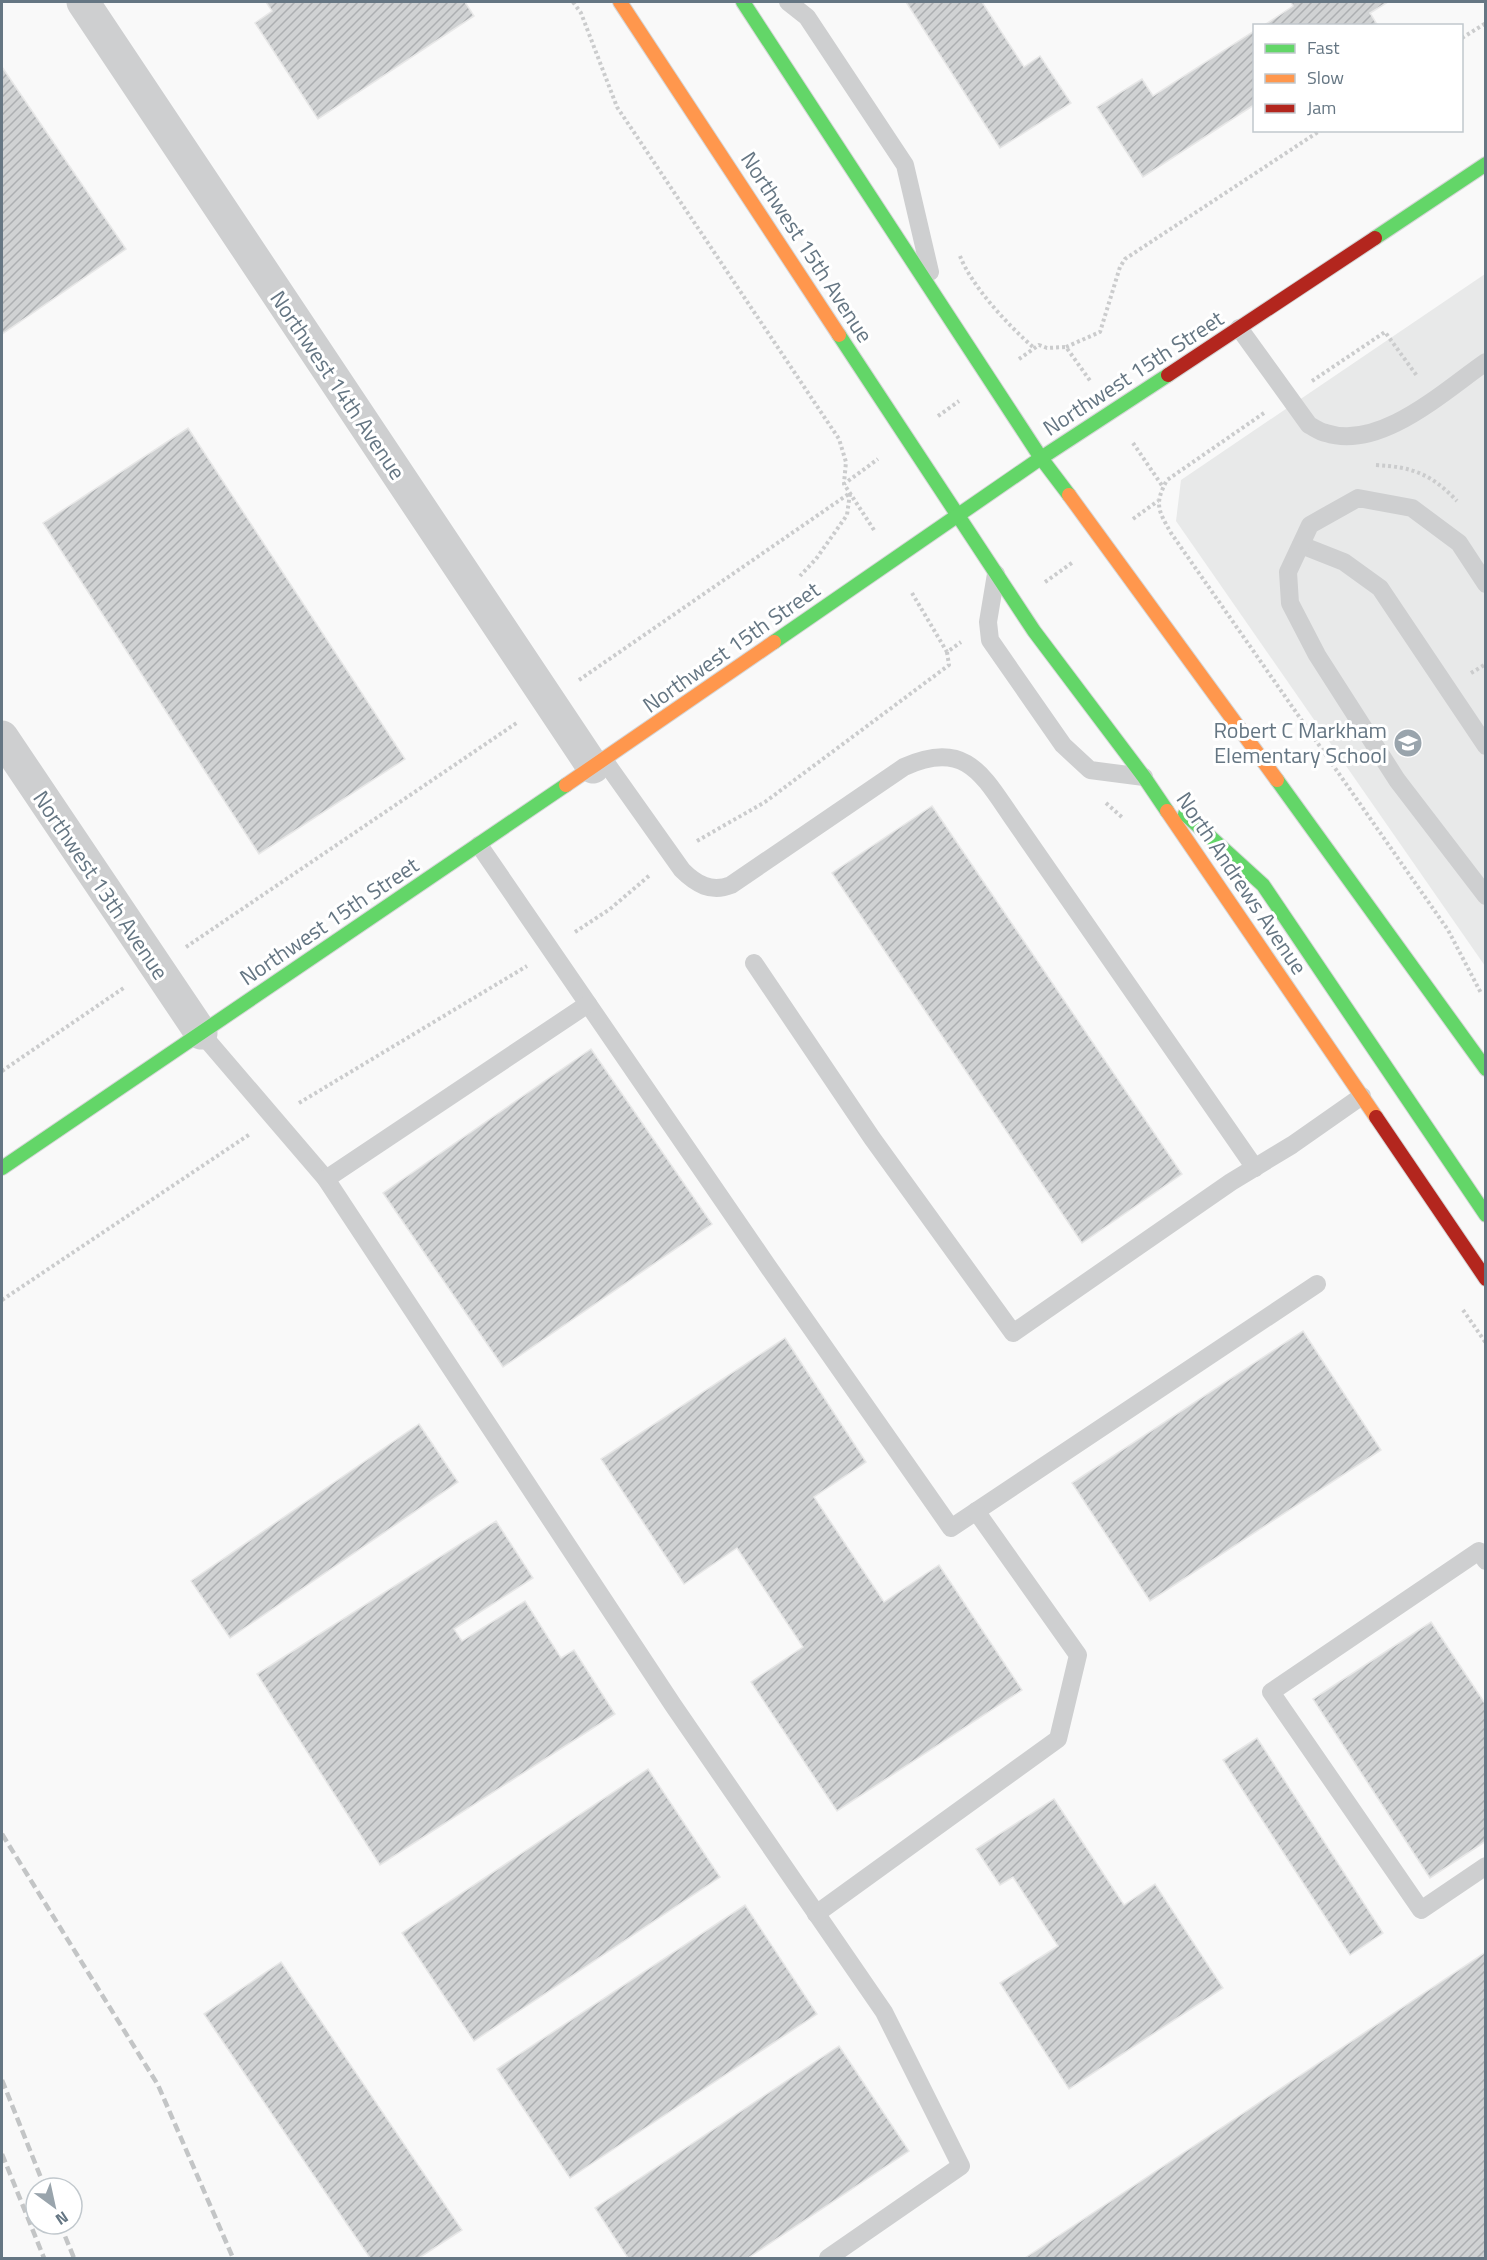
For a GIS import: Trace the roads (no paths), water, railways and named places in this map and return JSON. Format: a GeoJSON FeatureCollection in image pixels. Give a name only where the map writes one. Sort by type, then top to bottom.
{"type":"FeatureCollection","features":[{"type":"Feature","properties":{"kind":"street","name":"Northwest 14th Avenue"},"geometry":{"type":"LineString","coordinates":[[83,2],[549,701],[599,764]]}},
{"type":"Feature","properties":{"kind":"street","name":"Northwest 15th Avenue"},"geometry":{"type":"LineString","coordinates":[[620,2],[959,515]]}},
{"type":"Feature","properties":{"kind":"street"},"geometry":{"type":"LineString","coordinates":[[743,2],[1041,458],[1114,554],[1485,1069]]}},
{"type":"Feature","properties":{"kind":"street","name":"Northwest 15th Street"},"geometry":{"type":"LineString","coordinates":[[2,1168],[599,764],[1041,458],[1485,164]]}},
{"type":"Feature","properties":{"kind":"street","name":"North Andrews Avenue"},"geometry":{"type":"LineString","coordinates":[[959,515],[1034,631],[1144,777],[1485,1279]]}},
{"type":"Feature","properties":{"kind":"street","name":"Northwest 13th Avenue"},"geometry":{"type":"LineString","coordinates":[[2,737],[201,1033]]}},
{"type":"Feature","properties":{"kind":"street"},"geometry":{"type":"LineString","coordinates":[[1144,777],[1263,885],[1485,1215]]}},
{"type":"Feature","properties":{"kind":"lane"},"geometry":{"type":"LineString","coordinates":[[788,2],[807,17],[905,165],[936,297]]}},
{"type":"Feature","properties":{"kind":"lane"},"geometry":{"type":"LineString","coordinates":[[1239,328],[1309,425],[1326,433],[1345,436],[1380,430],[1404,419],[1485,362]]}},
{"type":"Feature","properties":{"kind":"lane"},"geometry":{"type":"LineString","coordinates":[[1485,584],[1458,543],[1412,508],[1358,498],[1310,525],[1288,572],[1290,603],[1317,655],[1397,780],[1485,896]]}},
{"type":"Feature","properties":{"kind":"lane"},"geometry":{"type":"LineString","coordinates":[[1301,545],[1344,562],[1380,588],[1485,746]]}},
{"type":"Feature","properties":{"kind":"lane"},"geometry":{"type":"LineString","coordinates":[[996,572],[988,622],[990,640],[1063,745],[1090,771],[1144,777]]}},
{"type":"Feature","properties":{"kind":"lane"},"geometry":{"type":"LineString","coordinates":[[599,764],[691,880],[710,888],[722,889],[904,767],[921,759],[939,756],[961,759],[982,776],[1254,1168]]}},
{"type":"Feature","properties":{"kind":"lane"},"geometry":{"type":"LineString","coordinates":[[479,845],[773,1275],[951,1528],[1317,1284]]}},
{"type":"Feature","properties":{"kind":"lane"},"geometry":{"type":"LineString","coordinates":[[754,963],[872,1138],[1013,1333],[1362,1096]]}},
{"type":"Feature","properties":{"kind":"lane"},"geometry":{"type":"LineString","coordinates":[[326,1179],[588,1004]]}},
{"type":"Feature","properties":{"kind":"lane"},"geometry":{"type":"LineString","coordinates":[[201,1033],[326,1179],[673,1706],[884,2012],[961,2166],[828,2259]]}},
{"type":"Feature","properties":{"kind":"lane"},"geometry":{"type":"LineString","coordinates":[[816,1914],[1058,1739],[1078,1655],[976,1511]]}},
{"type":"Feature","properties":{"kind":"lane"},"geometry":{"type":"LineString","coordinates":[[1485,1561],[1479,1551],[1271,1692],[1421,1910],[1485,1866]]}},
{"type":"Feature","properties":{"kind":"railway"},"geometry":{"type":"LineString","coordinates":[[2,1834],[158,2085],[233,2258]]}},
{"type":"Feature","properties":{"kind":"railway"},"geometry":{"type":"LineString","coordinates":[[2,2080],[40,2176]]}},
{"type":"Feature","properties":{"kind":"railway"},"geometry":{"type":"LineString","coordinates":[[2,2154],[44,2258]]}},
{"type":"Feature","properties":{"kind":"railway"},"geometry":{"type":"LineString","coordinates":[[65,2236],[74,2258]]}},
{"type":"Feature","properties":{"kind":"place","name":"Robert C Markham Elementary School"},"geometry":{"type":"Point","coordinates":[1408,743]}}]}
